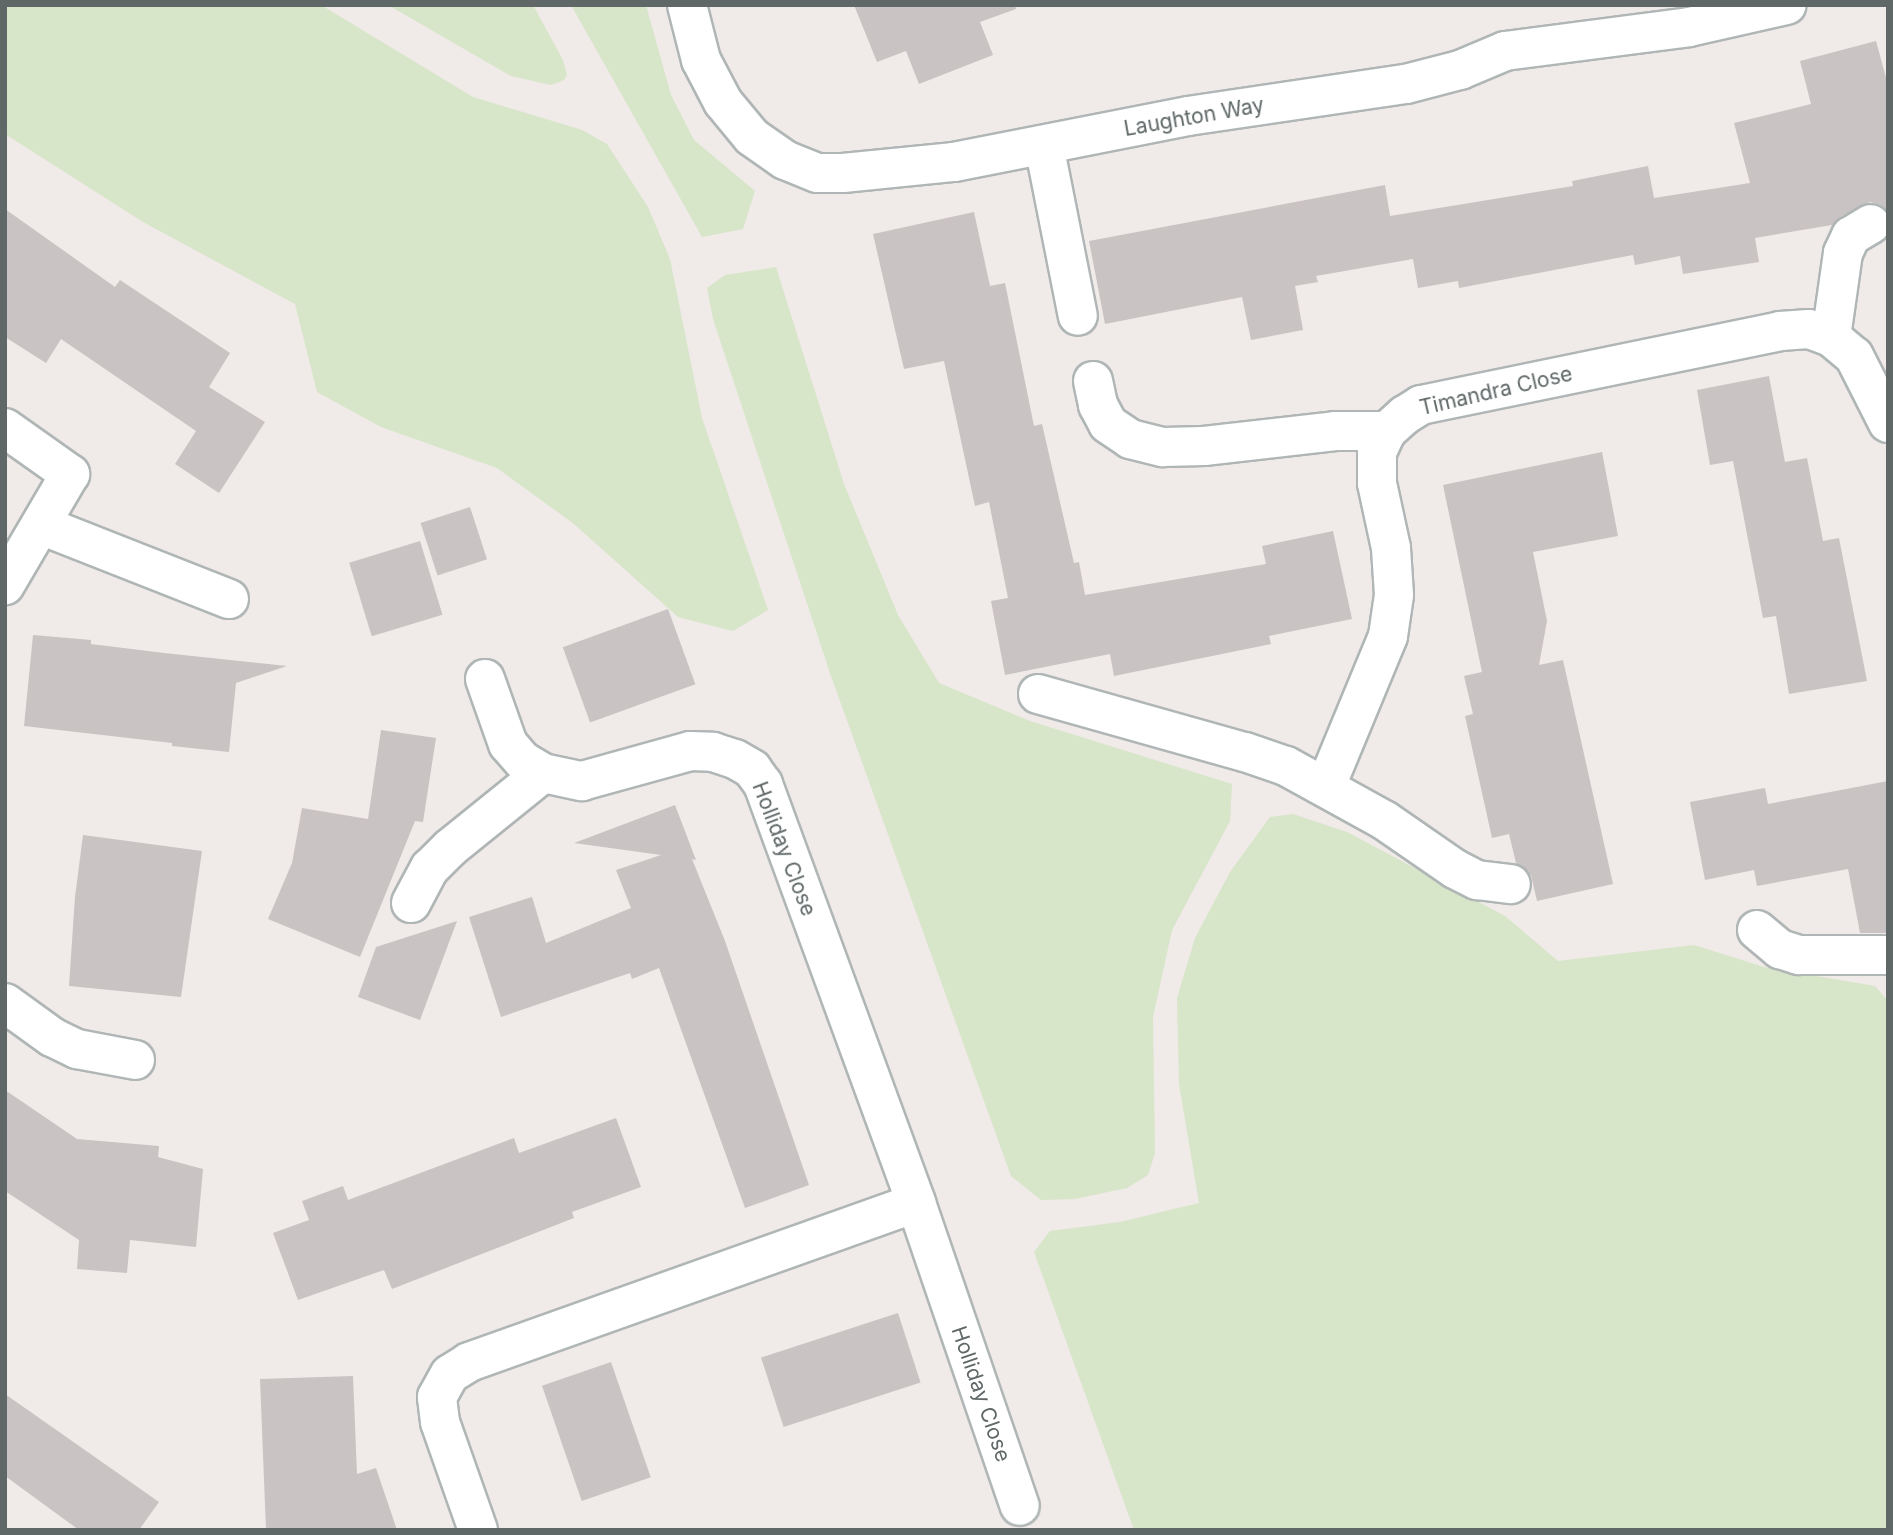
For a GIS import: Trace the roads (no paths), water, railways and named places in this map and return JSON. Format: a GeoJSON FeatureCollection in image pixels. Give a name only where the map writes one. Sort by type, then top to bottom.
{"type":"FeatureCollection","features":[{"type":"Feature","properties":{"kind":"street","name":"Laughton Way"},"geometry":{"type":"LineString","coordinates":[[687,5],[701,60],[723,102],[752,137],[785,160],[818,173],[893,170],[1044,145],[1188,116],[1406,84],[1460,70],[1506,51],[1689,27],[1787,5]]}},
{"type":"Feature","properties":{"kind":"street"},"geometry":{"type":"LineString","coordinates":[[1044,145],[1077,316]]}},
{"type":"Feature","properties":{"kind":"street"},"geometry":{"type":"LineString","coordinates":[[1871,224],[1851,236],[1843,253],[1831,337],[1854,356],[1888,423]]}},
{"type":"Feature","properties":{"kind":"street","name":"Timandra Close"},"geometry":{"type":"LineString","coordinates":[[1387,431],[1421,405],[1780,331],[1809,329],[1831,337]]}},
{"type":"Feature","properties":{"kind":"street"},"geometry":{"type":"LineString","coordinates":[[1093,381],[1098,405],[1108,424],[1130,439],[1163,447],[1205,446],[1335,431],[1387,431],[1377,453],[1377,483],[1392,559],[1394,595],[1388,636],[1326,786]]}},
{"type":"Feature","properties":{"kind":"street"},"geometry":{"type":"LineString","coordinates":[[5,428],[70,474],[5,585]]}},
{"type":"Feature","properties":{"kind":"street"},"geometry":{"type":"LineString","coordinates":[[41,526],[229,599]]}},
{"type":"Feature","properties":{"kind":"street","name":"Holliday Close"},"geometry":{"type":"LineString","coordinates":[[485,679],[508,744],[523,761],[543,773],[582,781],[691,751],[713,752],[735,758],[752,769],[763,785],[916,1203],[1020,1506]]}},
{"type":"Feature","properties":{"kind":"street"},"geometry":{"type":"LineString","coordinates":[[1038,694],[1286,766],[1326,786],[1384,821],[1455,869],[1477,880],[1510,884]]}},
{"type":"Feature","properties":{"kind":"street"},"geometry":{"type":"LineString","coordinates":[[411,903],[430,868],[450,848],[543,773]]}},
{"type":"Feature","properties":{"kind":"street"},"geometry":{"type":"LineString","coordinates":[[1757,930],[1780,949],[1799,955],[1888,955]]}},
{"type":"Feature","properties":{"kind":"street"},"geometry":{"type":"LineString","coordinates":[[5,1003],[52,1037],[77,1049],[135,1060]]}},
{"type":"Feature","properties":{"kind":"street"},"geometry":{"type":"LineString","coordinates":[[478,1530],[440,1422],[437,1397],[450,1374],[469,1362],[916,1203]]}}]}
